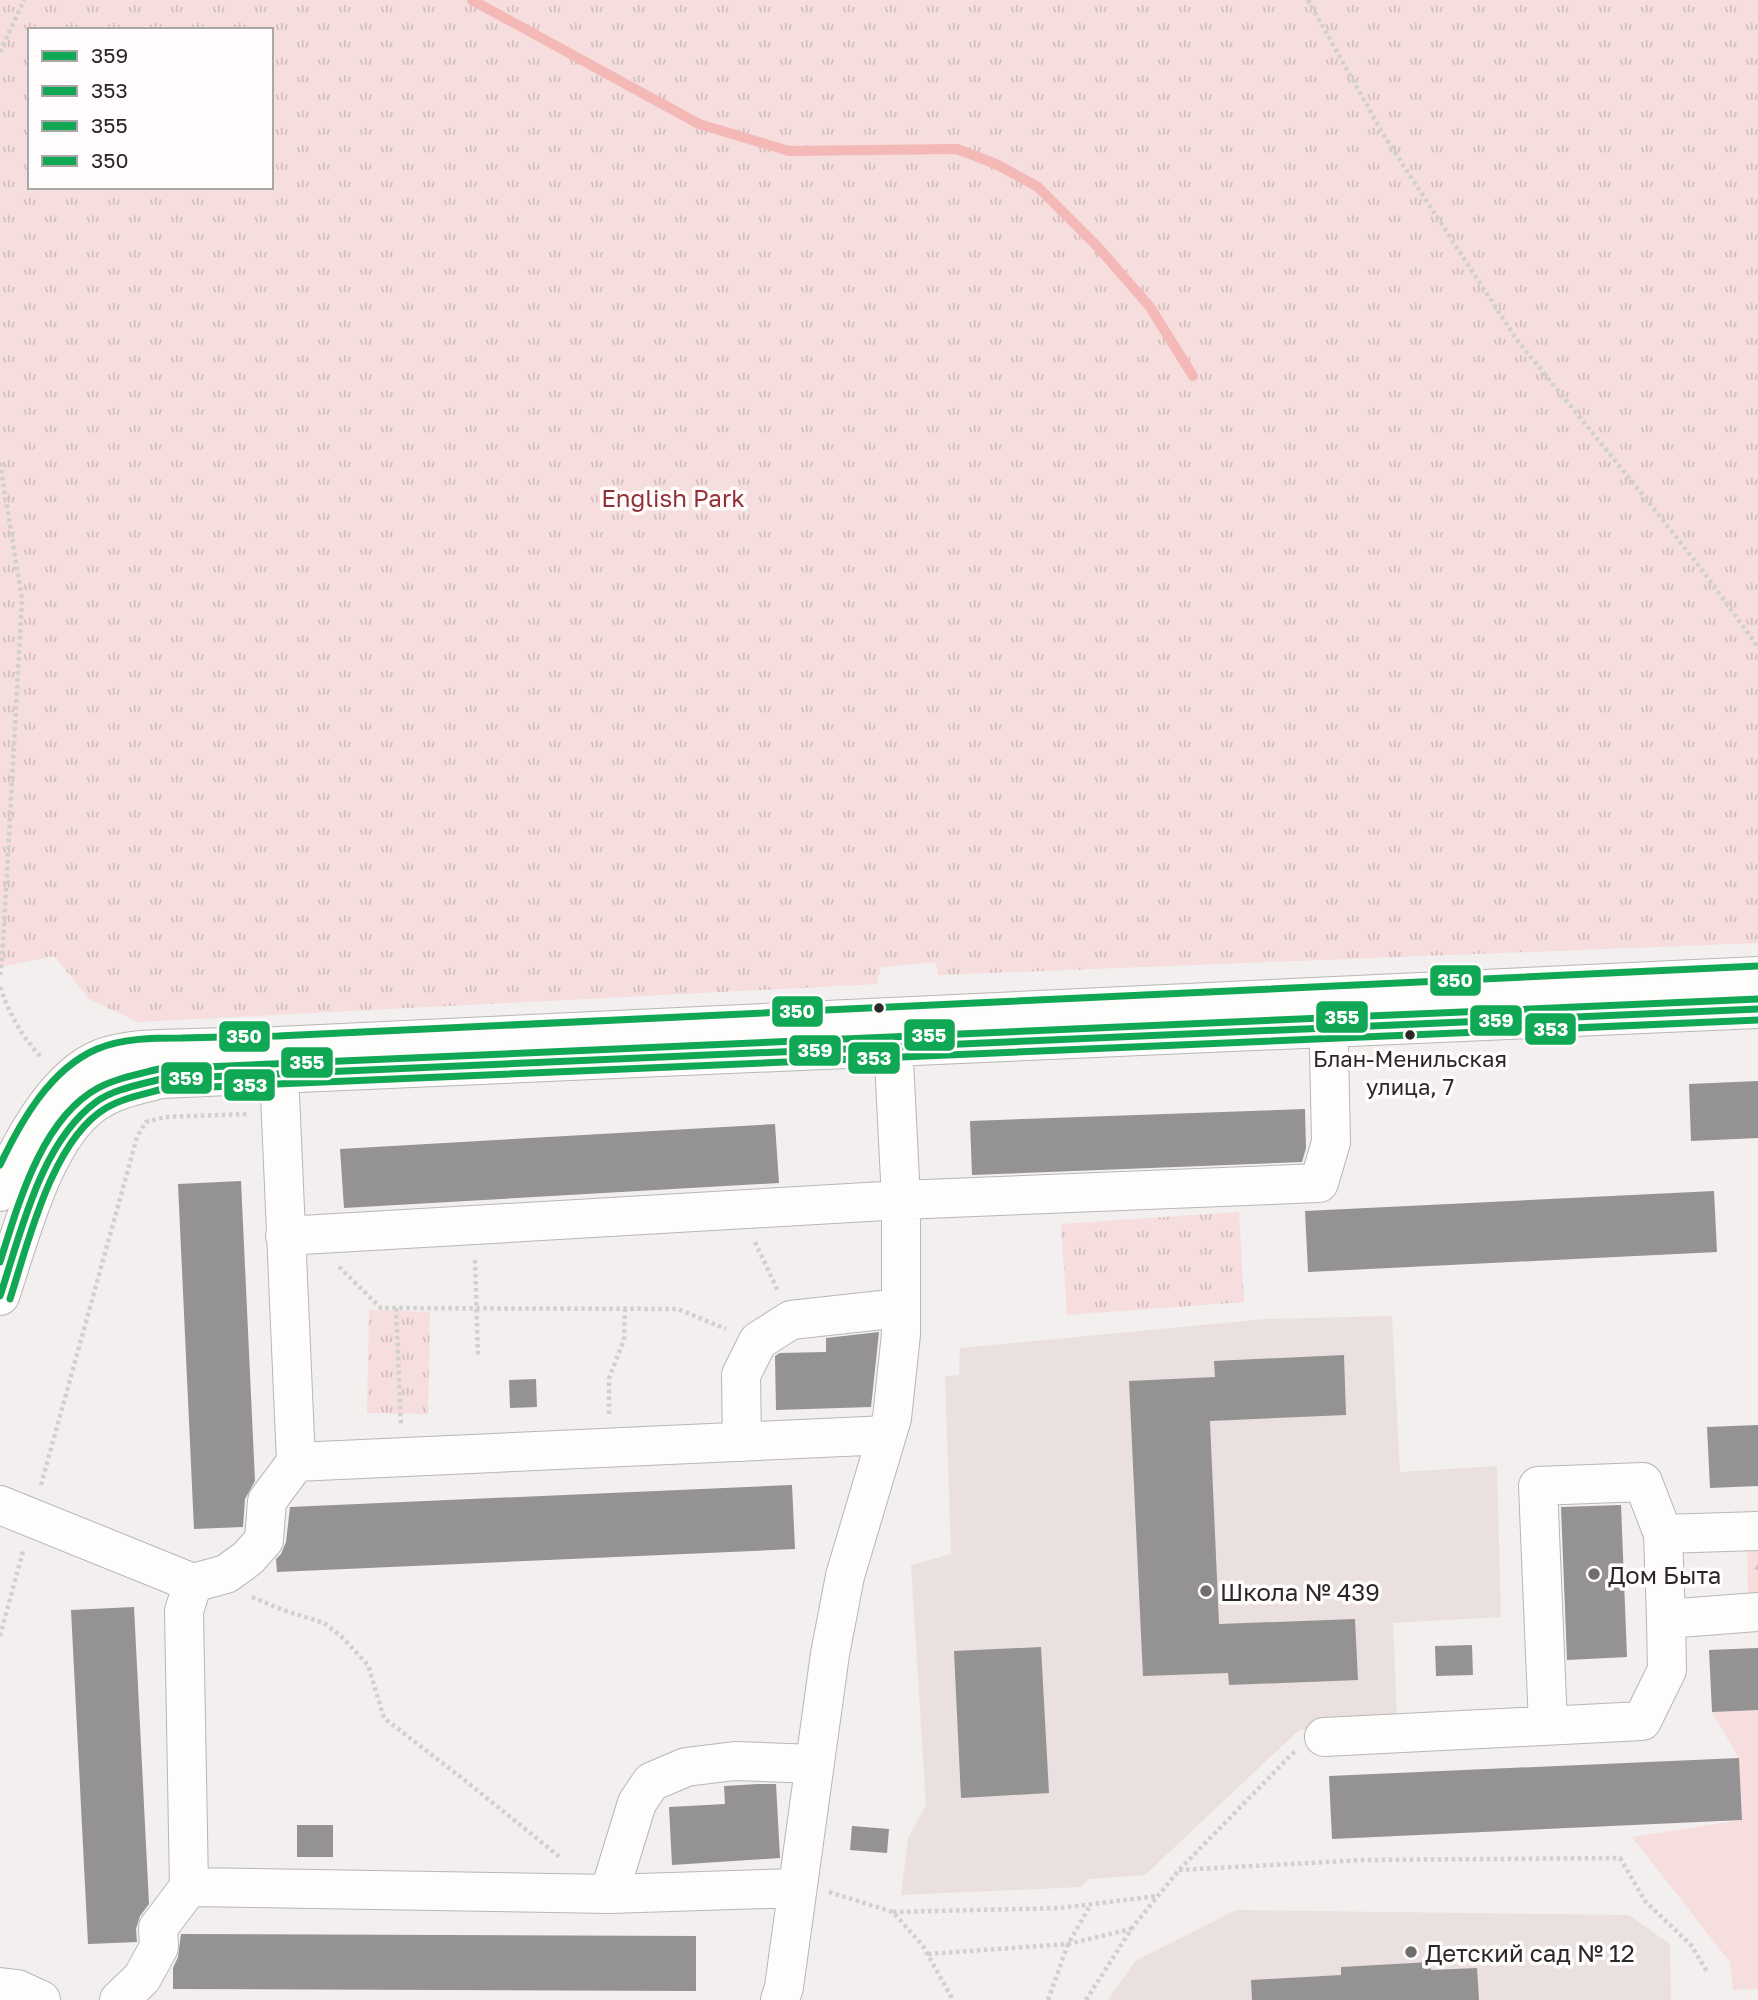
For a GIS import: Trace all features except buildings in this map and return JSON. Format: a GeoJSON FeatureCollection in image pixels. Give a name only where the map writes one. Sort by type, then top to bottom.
{"type":"FeatureCollection","features":[{"type":"Feature","properties":{"kind":"street"},"geometry":{"type":"LineString","coordinates":[[0,1192],[20,1145],[34,1121],[73,1098],[97,1101],[120,1090],[161,1079],[278,1060],[1328,1012],[1758,976]]}},
{"type":"Feature","properties":{"kind":"street"},"geometry":{"type":"LineString","coordinates":[[1328,1012],[1758,1009]]}},
{"type":"Feature","properties":{"kind":"street"},"geometry":{"type":"LineString","coordinates":[[296,1235],[901,1200],[1319,1183],[1331,1142],[1328,1012]]}},
{"type":"Feature","properties":{"kind":"street"},"geometry":{"type":"LineString","coordinates":[[780,2000],[830,1654],[845,1576],[892,1418],[901,1334],[901,1200],[892,1032]]}},
{"type":"Feature","properties":{"kind":"street"},"geometry":{"type":"LineString","coordinates":[[16,1511],[193,1583],[226,1574],[248,1558],[264,1540],[267,1501],[296,1461],[296,1235],[280,1114],[278,1060]]}},
{"type":"Feature","properties":{"kind":"street"},"geometry":{"type":"LineString","coordinates":[[0,1296],[41,1177],[67,1130],[73,1098]]}},
{"type":"Feature","properties":{"kind":"street"},"geometry":{"type":"LineString","coordinates":[[742,1442],[741,1375],[758,1341],[792,1320],[900,1308]]}},
{"type":"Feature","properties":{"kind":"street"},"geometry":{"type":"LineString","coordinates":[[296,1461],[887,1435]]}},
{"type":"Feature","properties":{"kind":"street"},"geometry":{"type":"LineString","coordinates":[[1324,1737],[1642,1721],[1667,1670],[1663,1534],[1643,1482],[1538,1486],[1548,1725]]}},
{"type":"Feature","properties":{"kind":"street"},"geometry":{"type":"LineString","coordinates":[[1663,1534],[1758,1531]]}},
{"type":"Feature","properties":{"kind":"street"},"geometry":{"type":"LineString","coordinates":[[119,2000],[142,1978],[159,1947],[158,1928],[189,1887],[184,1611],[193,1583]]}},
{"type":"Feature","properties":{"kind":"street"},"geometry":{"type":"LineString","coordinates":[[1667,1619],[1758,1612]]}},
{"type":"Feature","properties":{"kind":"street"},"geometry":{"type":"LineString","coordinates":[[609,1894],[637,1803],[651,1782],[685,1766],[735,1761],[814,1764]]}},
{"type":"Feature","properties":{"kind":"street"},"geometry":{"type":"LineString","coordinates":[[189,1887],[609,1894],[797,1888]]}},
{"type":"Feature","properties":{"kind":"street"},"geometry":{"type":"LineString","coordinates":[[0,1987],[17,1989],[41,2000]]}},
{"type":"Feature","properties":{"kind":"path"},"geometry":{"type":"LineString","coordinates":[[0,52],[24,0]]}},
{"type":"Feature","properties":{"kind":"path"},"geometry":{"type":"LineString","coordinates":[[1308,0],[1383,134],[1517,340],[1659,515],[1758,647]]}},
{"type":"Feature","properties":{"kind":"path"},"geometry":{"type":"LineString","coordinates":[[0,463],[22,600],[0,977]]}},
{"type":"Feature","properties":{"kind":"path"},"geometry":{"type":"LineString","coordinates":[[0,987],[11,1017],[29,1044],[73,1098]]}},
{"type":"Feature","properties":{"kind":"path"},"geometry":{"type":"LineString","coordinates":[[0,1636],[16,1511],[137,1137],[146,1122],[165,1117],[280,1114]]}},
{"type":"Feature","properties":{"kind":"path"},"geometry":{"type":"LineString","coordinates":[[739,1209],[792,1320]]}},
{"type":"Feature","properties":{"kind":"path"},"geometry":{"type":"LineString","coordinates":[[474,1224],[478,1357]]}},
{"type":"Feature","properties":{"kind":"path"},"geometry":{"type":"LineString","coordinates":[[296,1235],[381,1308],[678,1309],[758,1341]]}},
{"type":"Feature","properties":{"kind":"path"},"geometry":{"type":"LineString","coordinates":[[396,1308],[402,1457]]}},
{"type":"Feature","properties":{"kind":"path"},"geometry":{"type":"LineString","coordinates":[[609,1448],[609,1378],[624,1340],[625,1309]]}},
{"type":"Feature","properties":{"kind":"path"},"geometry":{"type":"LineString","coordinates":[[243,1595],[324,1623],[342,1637],[368,1665],[384,1718],[565,1860]]}},
{"type":"Feature","properties":{"kind":"path"},"geometry":{"type":"LineString","coordinates":[[1086,2000],[1132,1928],[1179,1870],[1298,1748],[1324,1737]]}},
{"type":"Feature","properties":{"kind":"path"},"geometry":{"type":"LineString","coordinates":[[1179,1870],[1364,1860],[1620,1858],[1645,1901],[1691,1945],[1708,1973]]}},
{"type":"Feature","properties":{"kind":"path"},"geometry":{"type":"LineString","coordinates":[[797,1888],[820,1889],[893,1912],[1060,1908],[1158,1895]]}},
{"type":"Feature","properties":{"kind":"path"},"geometry":{"type":"LineString","coordinates":[[1048,2000],[1068,1944],[1091,1904]]}},
{"type":"Feature","properties":{"kind":"path"},"geometry":{"type":"LineString","coordinates":[[893,1912],[923,1945],[953,2000]]}},
{"type":"Feature","properties":{"kind":"path"},"geometry":{"type":"LineString","coordinates":[[928,1954],[1068,1944],[1132,1928]]}},
{"type":"Feature","properties":{"kind":"shaded area","name":"Школа № 439"},"geometry":{"type":"Polygon","coordinates":[[[1392,1316],[1400,1472],[1497,1466],[1501,1617],[1393,1623],[1397,1721],[1299,1730],[1145,1875],[1089,1879],[1081,1887],[901,1895],[908,1838],[926,1805],[911,1565],[951,1554],[945,1376],[959,1375],[960,1348],[1266,1319],[1392,1316]]]}},
{"type":"Feature","properties":{"kind":"shaded area","name":"Детский сад № 12"},"geometry":{"type":"Polygon","coordinates":[[[1236,1910],[1629,1915],[1670,1944],[1671,2000],[1108,2000],[1135,1961],[1236,1910]]]}},
{"type":"Feature","properties":{"kind":"green space","name":"English Park"},"geometry":{"type":"Polygon","coordinates":[[[0,0],[1758,0],[1758,943],[938,975],[936,962],[881,967],[877,984],[138,1022],[90,1000],[54,956],[0,967],[0,0]]]}},
{"type":"Feature","properties":{"kind":"green space"},"geometry":{"type":"Polygon","coordinates":[[[1239,1212],[1244,1302],[1067,1315],[1061,1224],[1239,1212]]]}},
{"type":"Feature","properties":{"kind":"green space"},"geometry":{"type":"Polygon","coordinates":[[[369,1310],[430,1312],[428,1414],[367,1413],[369,1310]]]}},
{"type":"Feature","properties":{"kind":"green space"},"geometry":{"type":"Polygon","coordinates":[[[1758,1531],[1758,1612],[1748,1613],[1747,1532],[1758,1531]]]}},
{"type":"Feature","properties":{"kind":"green space"},"geometry":{"type":"Polygon","coordinates":[[[1758,1710],[1758,1989],[1733,1990],[1730,1962],[1632,1837],[1742,1820],[1739,1758],[1712,1712],[1758,1710]]]}},
{"type":"Feature","properties":{"kind":"waterway"},"geometry":{"type":"LineString","coordinates":[[472,0],[699,124],[789,151],[957,149],[996,164],[1038,187],[1097,246],[1150,307],[1193,376]]}},
{"type":"Feature","properties":{"kind":"transit line","name":"350"},"geometry":{"type":"LineString","coordinates":[[0,1165],[28,1114],[65,1069],[97,1049],[139,1039],[278,1036],[1758,966]]}},
{"type":"Feature","properties":{"kind":"transit line","name":"355"},"geometry":{"type":"LineString","coordinates":[[0,1262],[34,1165],[61,1120],[78,1102],[98,1088],[159,1069],[1758,999]]}},
{"type":"Feature","properties":{"kind":"transit line","name":"359"},"geometry":{"type":"LineString","coordinates":[[0,1296],[35,1191],[60,1141],[96,1102],[127,1088],[161,1079],[1758,1009]]}},
{"type":"Feature","properties":{"kind":"transit line","name":"353"},"geometry":{"type":"LineString","coordinates":[[10,1299],[44,1194],[71,1143],[87,1123],[106,1108],[126,1099],[163,1089],[1758,1020]]}},
{"type":"Feature","properties":{"kind":"place","name":"Блан-Менильская улица, 7"},"geometry":{"type":"Point","coordinates":[1410,1035]}},
{"type":"Feature","properties":{"kind":"place","name":"Дом Быта"},"geometry":{"type":"Point","coordinates":[1594,1574]}},
{"type":"Feature","properties":{"kind":"place","name":"Школа № 439"},"geometry":{"type":"Point","coordinates":[1206,1591]}},
{"type":"Feature","properties":{"kind":"place","name":"Детский сад № 12"},"geometry":{"type":"Point","coordinates":[1411,1952]}}]}
